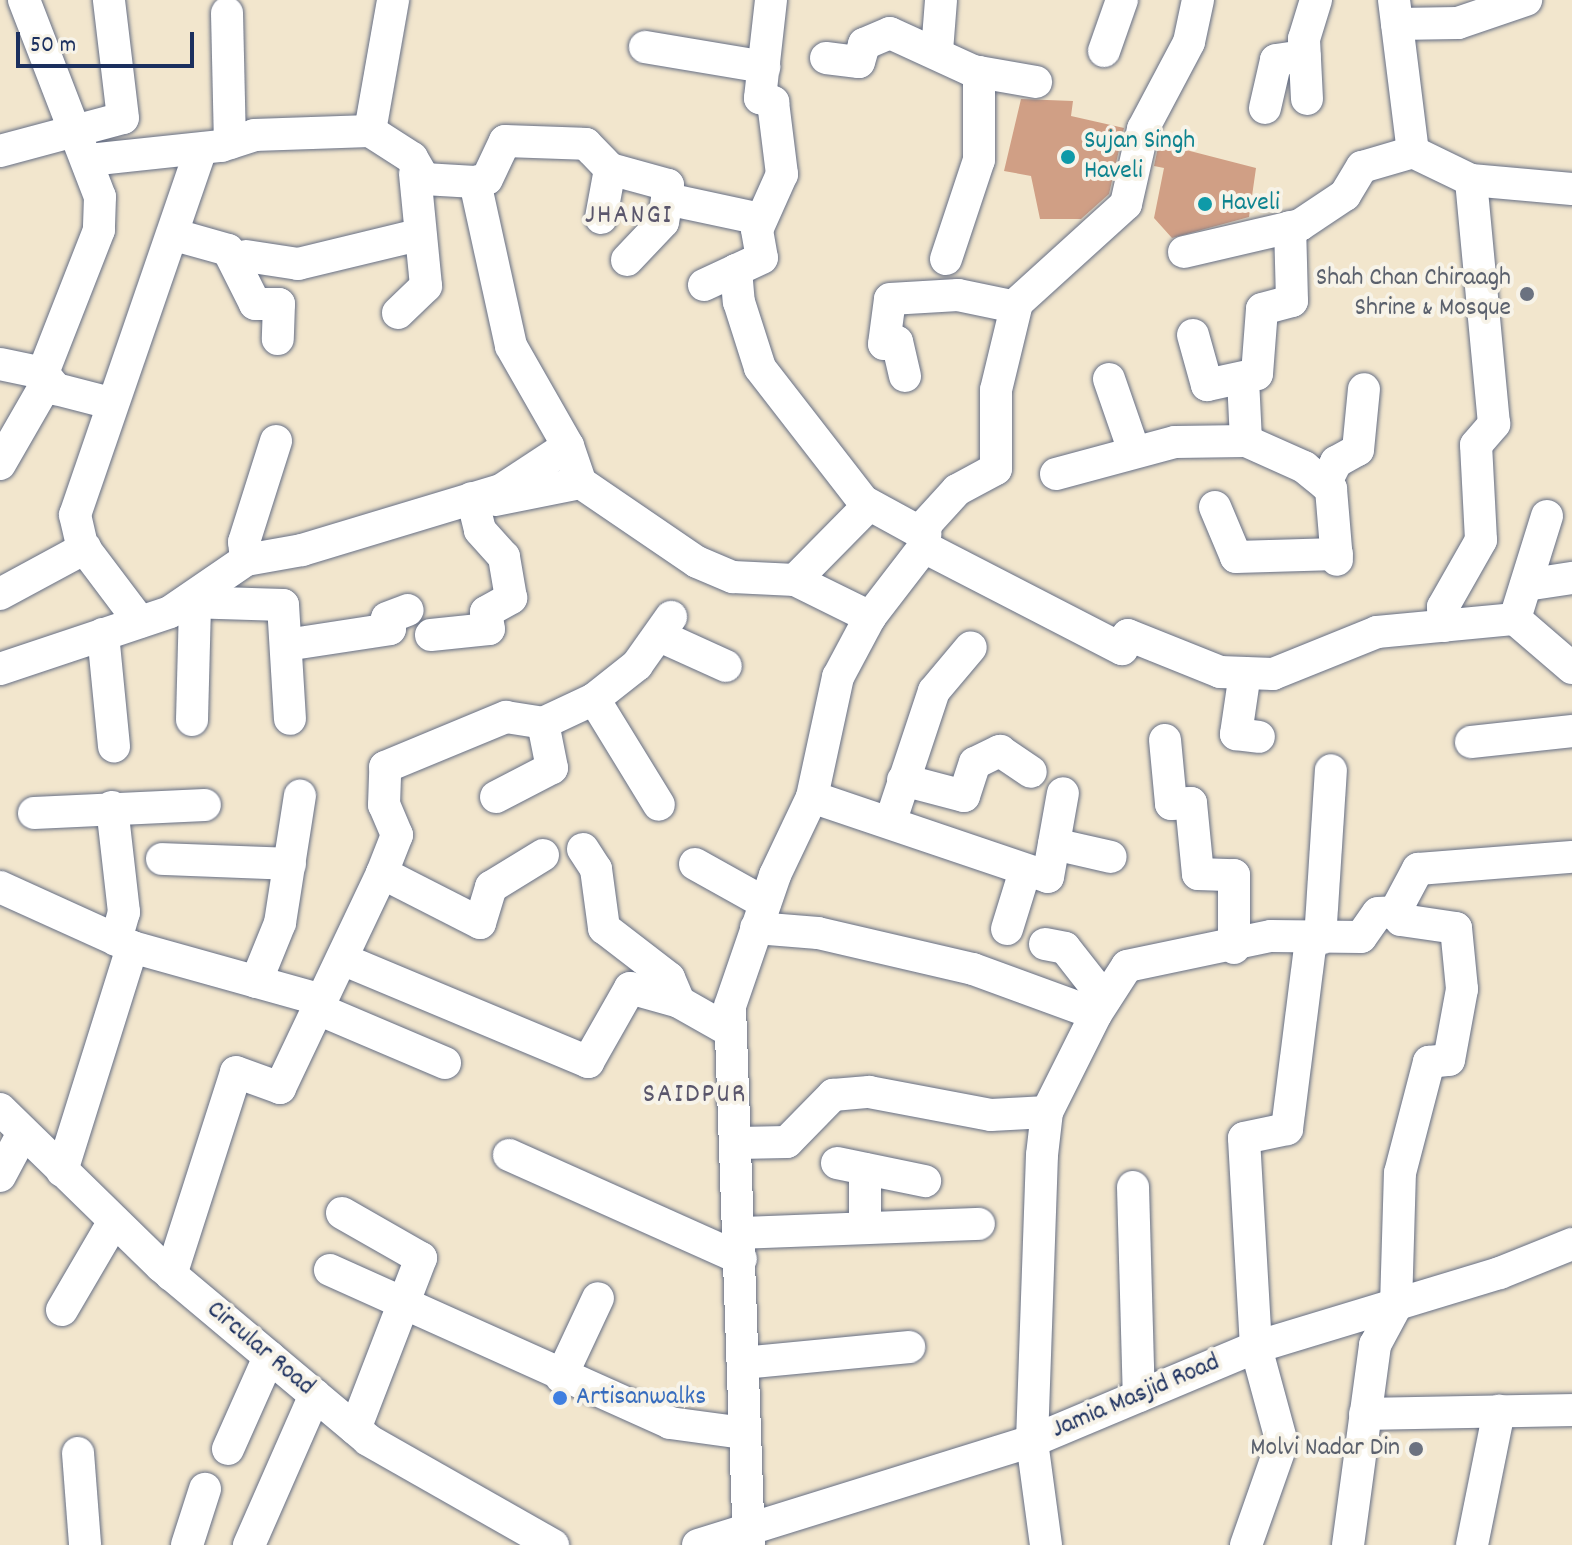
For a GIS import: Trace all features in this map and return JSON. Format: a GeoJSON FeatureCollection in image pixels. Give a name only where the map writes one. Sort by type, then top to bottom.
{"type":"FeatureCollection","features":[{"type":"Feature","properties":{"kind":"street"},"geometry":{"type":"LineString","coordinates":[[0,464],[44,379],[99,230],[100,197],[24,0]]}},
{"type":"Feature","properties":{"kind":"street"},"geometry":{"type":"LineString","coordinates":[[82,146],[123,118],[109,0]]}},
{"type":"Feature","properties":{"kind":"street"},"geometry":{"type":"LineString","coordinates":[[370,131],[393,0]]}},
{"type":"Feature","properties":{"kind":"street"},"geometry":{"type":"LineString","coordinates":[[704,285],[762,258],[760,219],[782,174],[773,102],[760,98],[771,0]]}},
{"type":"Feature","properties":{"kind":"street"},"geometry":{"type":"LineString","coordinates":[[937,51],[941,0]]}},
{"type":"Feature","properties":{"kind":"street"},"geometry":{"type":"LineString","coordinates":[[1104,51],[1122,0]]}},
{"type":"Feature","properties":{"kind":"street"},"geometry":{"type":"LineString","coordinates":[[748,1538],[738,1143],[730,1006],[760,915],[812,797],[838,677],[870,617],[925,541],[957,490],[996,469],[996,390],[1016,307],[1126,204],[1143,129],[1189,42],[1198,0]]}},
{"type":"Feature","properties":{"kind":"street"},"geometry":{"type":"LineString","coordinates":[[1307,99],[1305,56],[1316,0]]}},
{"type":"Feature","properties":{"kind":"street"},"geometry":{"type":"LineString","coordinates":[[1413,152],[1396,12],[1454,11],[1526,0]]}},
{"type":"Feature","properties":{"kind":"street"},"geometry":{"type":"LineString","coordinates":[[140,622],[85,548],[75,515],[110,403],[175,235],[216,146],[227,13]]}},
{"type":"Feature","properties":{"kind":"street"},"geometry":{"type":"LineString","coordinates":[[826,58],[859,62],[864,44],[890,33],[979,72],[1036,82]]}},
{"type":"Feature","properties":{"kind":"street"},"geometry":{"type":"LineString","coordinates":[[645,47],[764,67]]}},
{"type":"Feature","properties":{"kind":"street"},"geometry":{"type":"LineString","coordinates":[[1265,108],[1276,60],[1305,56]]}},
{"type":"Feature","properties":{"kind":"street"},"geometry":{"type":"LineString","coordinates":[[946,259],[979,160],[979,72]]}},
{"type":"Feature","properties":{"kind":"street"},"geometry":{"type":"LineString","coordinates":[[0,151],[82,146],[216,146],[254,135],[370,131],[412,158],[415,174],[418,235],[426,286],[398,313]]}},
{"type":"Feature","properties":{"kind":"street"},"geometry":{"type":"LineString","coordinates":[[415,174],[475,182],[487,179],[505,141],[586,144],[610,169],[668,185],[663,222],[627,260]]}},
{"type":"Feature","properties":{"kind":"street"},"geometry":{"type":"LineString","coordinates":[[1184,252],[1290,227],[1330,208],[1362,167],[1413,152],[1471,180],[1572,189]]}},
{"type":"Feature","properties":{"kind":"street"},"geometry":{"type":"LineString","coordinates":[[601,218],[610,169]]}},
{"type":"Feature","properties":{"kind":"street"},"geometry":{"type":"LineString","coordinates":[[1444,626],[1443,607],[1481,540],[1476,445],[1494,424],[1471,180]]}},
{"type":"Feature","properties":{"kind":"street"},"geometry":{"type":"LineString","coordinates":[[475,182],[511,346],[568,446],[581,483],[697,562],[733,577],[795,580],[870,617]]}},
{"type":"Feature","properties":{"kind":"street"},"geometry":{"type":"LineString","coordinates":[[667,199],[760,219]]}},
{"type":"Feature","properties":{"kind":"street"},"geometry":{"type":"LineString","coordinates":[[1193,335],[1207,385],[1243,379],[1262,365],[1262,309],[1292,301],[1290,227]]}},
{"type":"Feature","properties":{"kind":"street"},"geometry":{"type":"LineString","coordinates":[[175,235],[228,250],[255,304],[279,304],[278,339]]}},
{"type":"Feature","properties":{"kind":"street"},"geometry":{"type":"LineString","coordinates":[[246,256],[298,264],[418,235]]}},
{"type":"Feature","properties":{"kind":"street"},"geometry":{"type":"LineString","coordinates":[[736,270],[760,368],[869,505],[925,541],[1122,649],[1128,635],[1220,672],[1273,674],[1377,632],[1515,619],[1566,664]]}},
{"type":"Feature","properties":{"kind":"street"},"geometry":{"type":"LineString","coordinates":[[905,376],[897,342],[884,344],[890,299],[958,295],[1016,307]]}},
{"type":"Feature","properties":{"kind":"street"},"geometry":{"type":"LineString","coordinates":[[0,364],[110,403]]}},
{"type":"Feature","properties":{"kind":"street"},"geometry":{"type":"LineString","coordinates":[[1109,379],[1134,451]]}},
{"type":"Feature","properties":{"kind":"street"},"geometry":{"type":"LineString","coordinates":[[1243,379],[1246,441]]}},
{"type":"Feature","properties":{"kind":"street"},"geometry":{"type":"LineString","coordinates":[[1215,507],[1236,557],[1337,557],[1325,484],[1336,462],[1358,450],[1364,389]]}},
{"type":"Feature","properties":{"kind":"street"},"geometry":{"type":"LineString","coordinates":[[246,560],[244,542],[276,441]]}},
{"type":"Feature","properties":{"kind":"street"},"geometry":{"type":"LineString","coordinates":[[1056,474],[1175,442],[1246,441],[1325,484]]}},
{"type":"Feature","properties":{"kind":"street"},"geometry":{"type":"LineString","coordinates":[[0,669],[192,602],[246,560],[478,497],[568,446]]}},
{"type":"Feature","properties":{"kind":"street"},"geometry":{"type":"LineString","coordinates":[[478,497],[501,503],[581,483]]}},
{"type":"Feature","properties":{"kind":"street"},"geometry":{"type":"LineString","coordinates":[[431,635],[489,629],[486,612],[511,598],[504,557],[480,530],[478,497]]}},
{"type":"Feature","properties":{"kind":"street"},"geometry":{"type":"LineString","coordinates":[[795,580],[869,505]]}},
{"type":"Feature","properties":{"kind":"street"},"geometry":{"type":"LineString","coordinates":[[1515,619],[1547,516]]}},
{"type":"Feature","properties":{"kind":"street"},"geometry":{"type":"LineString","coordinates":[[0,594],[85,548]]}},
{"type":"Feature","properties":{"kind":"street"},"geometry":{"type":"LineString","coordinates":[[1526,585],[1572,578]]}},
{"type":"Feature","properties":{"kind":"street"},"geometry":{"type":"LineString","coordinates":[[192,602],[283,605],[290,719]]}},
{"type":"Feature","properties":{"kind":"street"},"geometry":{"type":"LineString","coordinates":[[192,602],[192,720]]}},
{"type":"Feature","properties":{"kind":"street"},"geometry":{"type":"LineString","coordinates":[[286,645],[390,629],[387,618],[408,610]]}},
{"type":"Feature","properties":{"kind":"street"},"geometry":{"type":"LineString","coordinates":[[171,1275],[236,1072],[280,1088],[382,873],[397,835],[384,805],[385,767],[506,717],[543,723],[594,699],[666,627],[726,666]]}},
{"type":"Feature","properties":{"kind":"street"},"geometry":{"type":"LineString","coordinates":[[103,634],[114,746]]}},
{"type":"Feature","properties":{"kind":"street"},"geometry":{"type":"LineString","coordinates":[[891,820],[934,691],[971,647]]}},
{"type":"Feature","properties":{"kind":"street"},"geometry":{"type":"LineString","coordinates":[[1245,673],[1236,734],[1259,737]]}},
{"type":"Feature","properties":{"kind":"street"},"geometry":{"type":"LineString","coordinates":[[594,699],[659,805]]}},
{"type":"Feature","properties":{"kind":"street"},"geometry":{"type":"LineString","coordinates":[[496,797],[552,768],[543,723]]}},
{"type":"Feature","properties":{"kind":"street"},"geometry":{"type":"LineString","coordinates":[[1471,742],[1572,731]]}},
{"type":"Feature","properties":{"kind":"street"},"geometry":{"type":"LineString","coordinates":[[1165,740],[1171,804],[1191,803],[1198,874],[1234,875],[1234,948]]}},
{"type":"Feature","properties":{"kind":"street"},"geometry":{"type":"LineString","coordinates":[[903,780],[964,796],[975,763],[1000,751],[1031,772]]}},
{"type":"Feature","properties":{"kind":"street"},"geometry":{"type":"LineString","coordinates":[[1246,1545],[1282,1443],[1256,1347],[1244,1138],[1287,1129],[1316,939],[1331,770]]}},
{"type":"Feature","properties":{"kind":"street"},"geometry":{"type":"LineString","coordinates":[[812,797],[891,820],[1048,877],[1063,793]]}},
{"type":"Feature","properties":{"kind":"street"},"geometry":{"type":"LineString","coordinates":[[256,982],[280,923],[300,796]]}},
{"type":"Feature","properties":{"kind":"street"},"geometry":{"type":"LineString","coordinates":[[34,813],[205,805]]}},
{"type":"Feature","properties":{"kind":"street"},"geometry":{"type":"LineString","coordinates":[[62,1171],[124,944],[124,912],[112,807]]}},
{"type":"Feature","properties":{"kind":"street"},"geometry":{"type":"LineString","coordinates":[[1054,844],[1111,857]]}},
{"type":"Feature","properties":{"kind":"street"},"geometry":{"type":"LineString","coordinates":[[583,849],[596,869],[604,928],[669,978],[679,1002]]}},
{"type":"Feature","properties":{"kind":"street"},"geometry":{"type":"LineString","coordinates":[[382,873],[480,923],[491,887],[543,855]]}},
{"type":"Feature","properties":{"kind":"street"},"geometry":{"type":"LineString","coordinates":[[1395,912],[1418,869],[1572,857]]}},
{"type":"Feature","properties":{"kind":"street"},"geometry":{"type":"LineString","coordinates":[[162,859],[290,864]]}},
{"type":"Feature","properties":{"kind":"street"},"geometry":{"type":"LineString","coordinates":[[695,864],[760,915],[818,933],[973,969],[1100,1006]]}},
{"type":"Feature","properties":{"kind":"street"},"geometry":{"type":"LineString","coordinates":[[1007,929],[1025,871]]}},
{"type":"Feature","properties":{"kind":"street"},"geometry":{"type":"LineString","coordinates":[[0,887],[124,944],[320,1004],[445,1063]]}},
{"type":"Feature","properties":{"kind":"street"},"geometry":{"type":"LineString","coordinates":[[1046,1545],[1032,1441],[1047,1112],[1100,1006],[1127,966],[1234,948],[1271,936],[1316,939],[1361,937],[1378,913],[1395,912]]}},
{"type":"Feature","properties":{"kind":"street"},"geometry":{"type":"LineString","coordinates":[[1348,1545],[1375,1345],[1396,1306],[1400,1173],[1429,1062],[1449,1060],[1462,989],[1456,928],[1401,920],[1395,912]]}},
{"type":"Feature","properties":{"kind":"street"},"geometry":{"type":"LineString","coordinates":[[1045,944],[1065,948],[1100,1006]]}},
{"type":"Feature","properties":{"kind":"street"},"geometry":{"type":"LineString","coordinates":[[342,959],[588,1062],[630,988],[679,1002],[730,1031]]}},
{"type":"Feature","properties":{"kind":"street"},"geometry":{"type":"LineString","coordinates":[[738,1143],[787,1142],[833,1095],[869,1092],[991,1115],[1047,1112]]}},
{"type":"Feature","properties":{"kind":"street","name":"Circular Road"},"geometry":{"type":"LineString","coordinates":[[0,1109],[171,1275],[355,1429],[553,1545]]}},
{"type":"Feature","properties":{"kind":"street"},"geometry":{"type":"LineString","coordinates":[[0,1176],[23,1133]]}},
{"type":"Feature","properties":{"kind":"street"},"geometry":{"type":"LineString","coordinates":[[509,1155],[740,1246],[865,1228],[979,1224]]}},
{"type":"Feature","properties":{"kind":"street"},"geometry":{"type":"LineString","coordinates":[[865,1228],[851,1166],[925,1181]]}},
{"type":"Feature","properties":{"kind":"street"},"geometry":{"type":"LineString","coordinates":[[1133,1187],[1139,1396]]}},
{"type":"Feature","properties":{"kind":"street"},"geometry":{"type":"LineString","coordinates":[[342,1213],[421,1258],[355,1429]]}},
{"type":"Feature","properties":{"kind":"street"},"geometry":{"type":"LineString","coordinates":[[62,1310],[114,1221]]}},
{"type":"Feature","properties":{"kind":"street","name":"Jamia Masjid Road"},"geometry":{"type":"LineString","coordinates":[[698,1545],[748,1538],[1032,1441],[1256,1347],[1396,1306],[1572,1244]]}},
{"type":"Feature","properties":{"kind":"street"},"geometry":{"type":"LineString","coordinates":[[330,1270],[402,1308],[670,1423],[744,1433]]}},
{"type":"Feature","properties":{"kind":"street"},"geometry":{"type":"LineString","coordinates":[[561,1377],[598,1298]]}},
{"type":"Feature","properties":{"kind":"street"},"geometry":{"type":"LineString","coordinates":[[743,1363],[909,1347]]}},
{"type":"Feature","properties":{"kind":"street"},"geometry":{"type":"LineString","coordinates":[[228,1449],[269,1357]]}},
{"type":"Feature","properties":{"kind":"street"},"geometry":{"type":"LineString","coordinates":[[249,1545],[315,1395]]}},
{"type":"Feature","properties":{"kind":"street"},"geometry":{"type":"LineString","coordinates":[[1365,1414],[1572,1410]]}},
{"type":"Feature","properties":{"kind":"street"},"geometry":{"type":"LineString","coordinates":[[1472,1545],[1499,1411]]}},
{"type":"Feature","properties":{"kind":"street"},"geometry":{"type":"LineString","coordinates":[[78,1453],[85,1545]]}},
{"type":"Feature","properties":{"kind":"street"},"geometry":{"type":"LineString","coordinates":[[187,1545],[205,1489]]}},
{"type":"Feature","properties":{"kind":"building","name":"Sujan Singh Haveli"},"geometry":{"type":"Polygon","coordinates":[[[1021,99],[1073,101],[1071,116],[1124,128],[1109,194],[1081,219],[1040,219],[1031,176],[1004,171],[1021,99]]]}},
{"type":"Feature","properties":{"kind":"building","name":"Haveli"},"geometry":{"type":"Polygon","coordinates":[[[1159,143],[1256,168],[1249,217],[1172,238],[1154,218],[1164,168],[1154,166],[1159,143]]]}},
{"type":"Feature","properties":{"kind":"place","name":"Sujan Singh Haveli"},"geometry":{"type":"Point","coordinates":[1068,157]}},
{"type":"Feature","properties":{"kind":"place","name":"Haveli"},"geometry":{"type":"Point","coordinates":[1205,204]}},
{"type":"Feature","properties":{"kind":"place","name":"Shah Chan Chiraagh Shrine & Mosque"},"geometry":{"type":"Point","coordinates":[1527,294]}},
{"type":"Feature","properties":{"kind":"place","name":"Artisanwalks"},"geometry":{"type":"Point","coordinates":[560,1398]}},
{"type":"Feature","properties":{"kind":"place","name":"Molvi Nadar Din"},"geometry":{"type":"Point","coordinates":[1416,1449]}},
{"type":"Feature","properties":{"kind":"district","name":"JHANGI"},"geometry":{"type":"Point","coordinates":[629,217]}},
{"type":"Feature","properties":{"kind":"district","name":"SAIDPUR"},"geometry":{"type":"Point","coordinates":[695,1096]}}]}
